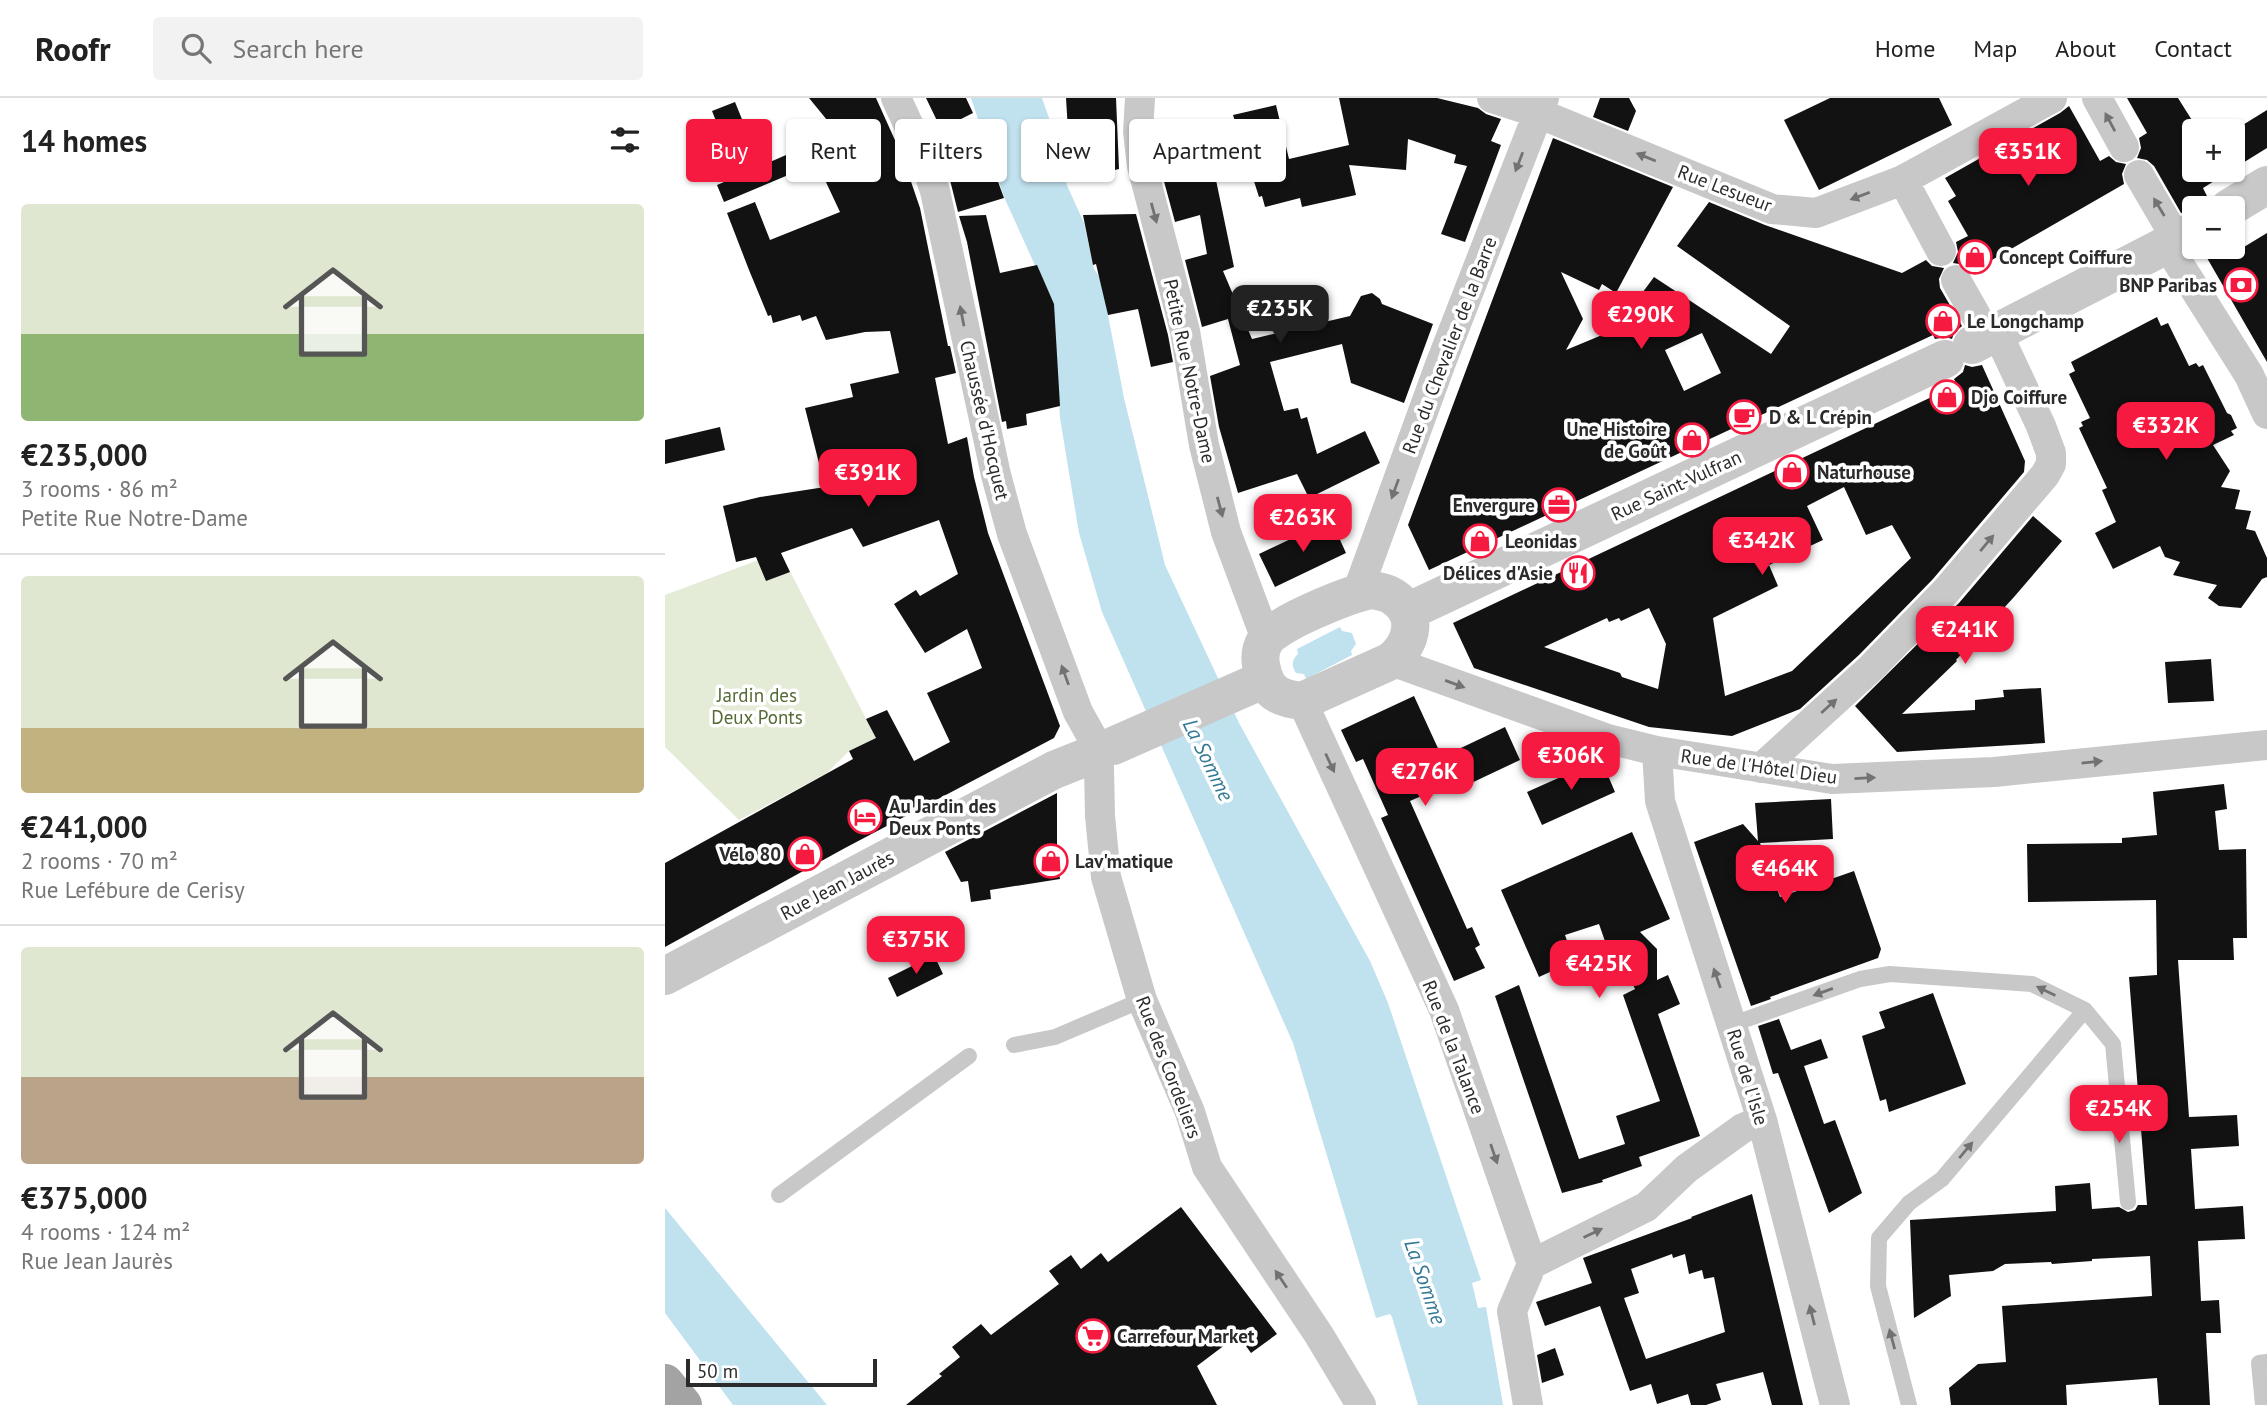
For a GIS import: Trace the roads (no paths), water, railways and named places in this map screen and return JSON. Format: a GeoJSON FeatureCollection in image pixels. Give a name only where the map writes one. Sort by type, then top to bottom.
{"type":"FeatureCollection","features":[{"type":"Feature","properties":{"kind":"main road"},"geometry":{"type":"LineString","coordinates":[[665,1382],[683,1405]]}},
{"type":"Feature","properties":{"kind":"street","name":"Chaussée d'Hocquet"},"geometry":{"type":"LineString","coordinates":[[896,98],[925,158],[935,191],[996,475],[1012,534],[1078,712],[1105,749]]}},
{"type":"Feature","properties":{"kind":"street","name":"Petite Rue Notre-Dame"},"geometry":{"type":"LineString","coordinates":[[1140,98],[1138,132],[1142,166],[1185,331],[1203,445],[1226,532],[1266,639]]}},
{"type":"Feature","properties":{"kind":"street","name":"Rue Lesueur"},"geometry":{"type":"LineString","coordinates":[[1492,98],[1541,105],[1772,209],[1816,213],[1903,180],[2032,102]]}},
{"type":"Feature","properties":{"kind":"street"},"geometry":{"type":"LineString","coordinates":[[2097,98],[2124,147]]}},
{"type":"Feature","properties":{"kind":"street","name":"Rue du Chevalier de la Barre"},"geometry":{"type":"LineString","coordinates":[[1357,593],[1445,353],[1541,105]]}},
{"type":"Feature","properties":{"kind":"street"},"geometry":{"type":"LineString","coordinates":[[2139,175],[2179,239],[2267,414]]}},
{"type":"Feature","properties":{"kind":"street"},"geometry":{"type":"LineString","coordinates":[[1903,180],[1941,251]]}},
{"type":"Feature","properties":{"kind":"street"},"geometry":{"type":"LineString","coordinates":[[2245,198],[2267,185]]}},
{"type":"Feature","properties":{"kind":"street","name":"Rue Saint-Vulfran"},"geometry":{"type":"LineString","coordinates":[[1407,612],[1975,344],[2179,239]]}},
{"type":"Feature","properties":{"kind":"street"},"geometry":{"type":"LineString","coordinates":[[1761,768],[1871,668],[1947,590],[2045,475],[2051,464],[2051,453],[2042,426],[1975,344],[1978,314],[1969,304],[1956,280]]}},
{"type":"Feature","properties":{"kind":"street"},"geometry":{"type":"LineString","coordinates":[[1371,590],[1389,594],[1400,602],[1407,612],[1411,629],[1406,647],[1391,661],[1302,701],[1287,700],[1272,692],[1250,686],[1266,639],[1279,627],[1357,593],[1371,590]]}},
{"type":"Feature","properties":{"kind":"street","name":"Rue de l'Hôtel Dieu"},"geometry":{"type":"LineString","coordinates":[[1391,661],[1608,739],[1657,751],[1832,779],[1994,772],[2267,745]]}},
{"type":"Feature","properties":{"kind":"street","name":"Rue Jean Jaurès"},"geometry":{"type":"LineString","coordinates":[[665,976],[1042,776],[1250,686]]}},
{"type":"Feature","properties":{"kind":"street","name":"Rue de la Talance"},"geometry":{"type":"LineString","coordinates":[[1302,701],[1444,1010],[1532,1264]]}},
{"type":"Feature","properties":{"kind":"street","name":"Rue des Cordeliers"},"geometry":{"type":"LineString","coordinates":[[1105,749],[1100,816],[1106,877],[1142,1000],[1190,1112],[1206,1167],[1319,1335],[1361,1405]]}},
{"type":"Feature","properties":{"kind":"street","name":"Rue de l'Isle"},"geometry":{"type":"LineString","coordinates":[[1657,751],[1660,801],[1762,1121],[1835,1405]]}},
{"type":"Feature","properties":{"kind":"street"},"geometry":{"type":"LineString","coordinates":[[1528,1405],[1512,1311],[1532,1264],[1646,1207],[1686,1169],[1743,1129],[1762,1121]]}},
{"type":"Feature","properties":{"kind":"lane"},"geometry":{"type":"LineString","coordinates":[[1733,1024],[1860,979],[1890,974],[2032,984],[2085,1010],[2113,1044],[2128,1202]]}},
{"type":"Feature","properties":{"kind":"lane"},"geometry":{"type":"LineString","coordinates":[[1014,1045],[1055,1037],[1142,1000]]}},
{"type":"Feature","properties":{"kind":"lane"},"geometry":{"type":"LineString","coordinates":[[1909,1405],[1878,1286],[1879,1238],[1909,1203],[1942,1179],[2085,1010]]}},
{"type":"Feature","properties":{"kind":"lane"},"geometry":{"type":"LineString","coordinates":[[779,1195],[969,1056]]}},
{"type":"Feature","properties":{"kind":"lane"},"geometry":{"type":"LineString","coordinates":[[2263,1405],[2259,1363],[2267,1362]]}},
{"type":"Feature","properties":{"kind":"water","name":"La Somme"},"geometry":{"type":"Polygon","coordinates":[[[971,98],[1042,98],[1049,119],[1021,119],[1021,182],[1068,182],[1084,223],[1094,269],[1101,279],[1124,398],[1165,565],[1239,723],[1370,961],[1388,1003],[1481,1280],[1472,1283],[1478,1308],[1486,1307],[1503,1405],[1418,1405],[1392,1317],[1390,1314],[1376,1318],[1293,1043],[1102,612],[1079,533],[1060,418],[1053,305],[999,182],[1007,182],[1007,119],[978,119],[971,98]]]}},
{"type":"Feature","properties":{"kind":"water"},"geometry":{"type":"Polygon","coordinates":[[[1340,627],[1342,631],[1352,633],[1356,644],[1351,651],[1352,655],[1306,679],[1304,674],[1296,673],[1293,663],[1298,654],[1297,649],[1340,627]]]}},
{"type":"Feature","properties":{"kind":"water"},"geometry":{"type":"Polygon","coordinates":[[[665,1208],[827,1405],[733,1405],[665,1313],[665,1208]]]}},
{"type":"Feature","properties":{"kind":"place","name":"Concept Coiffure"},"geometry":{"type":"Point","coordinates":[1975,257]}},
{"type":"Feature","properties":{"kind":"place","name":"BNP Paribas"},"geometry":{"type":"Point","coordinates":[2241,285]}},
{"type":"Feature","properties":{"kind":"place","name":"Le Longchamp"},"geometry":{"type":"Point","coordinates":[1943,321]}},
{"type":"Feature","properties":{"kind":"place","name":"Djo Coiffure"},"geometry":{"type":"Point","coordinates":[1947,397]}},
{"type":"Feature","properties":{"kind":"place","name":"D & L Crépin"},"geometry":{"type":"Point","coordinates":[1744,417]}},
{"type":"Feature","properties":{"kind":"place","name":"Une Histoire de Goût"},"geometry":{"type":"Point","coordinates":[1692,440]}},
{"type":"Feature","properties":{"kind":"place","name":"Naturhouse"},"geometry":{"type":"Point","coordinates":[1792,472]}},
{"type":"Feature","properties":{"kind":"place","name":"Envergure"},"geometry":{"type":"Point","coordinates":[1559,505]}},
{"type":"Feature","properties":{"kind":"place","name":"Leonidas"},"geometry":{"type":"Point","coordinates":[1480,541]}},
{"type":"Feature","properties":{"kind":"place","name":"Délices d'Asie"},"geometry":{"type":"Point","coordinates":[1578,573]}},
{"type":"Feature","properties":{"kind":"place","name":"Au Jardin des Deux Ponts"},"geometry":{"type":"Point","coordinates":[865,817]}},
{"type":"Feature","properties":{"kind":"place","name":"Vélo 80"},"geometry":{"type":"Point","coordinates":[805,854]}},
{"type":"Feature","properties":{"kind":"place","name":"Lav'matique"},"geometry":{"type":"Point","coordinates":[1051,861]}},
{"type":"Feature","properties":{"kind":"place","name":"Carrefour Market"},"geometry":{"type":"Point","coordinates":[1093,1336]}},
{"type":"Feature","properties":{"kind":"park label","name":"Jardin des Deux Ponts"},"geometry":{"type":"Point","coordinates":[757,706]}}]}
